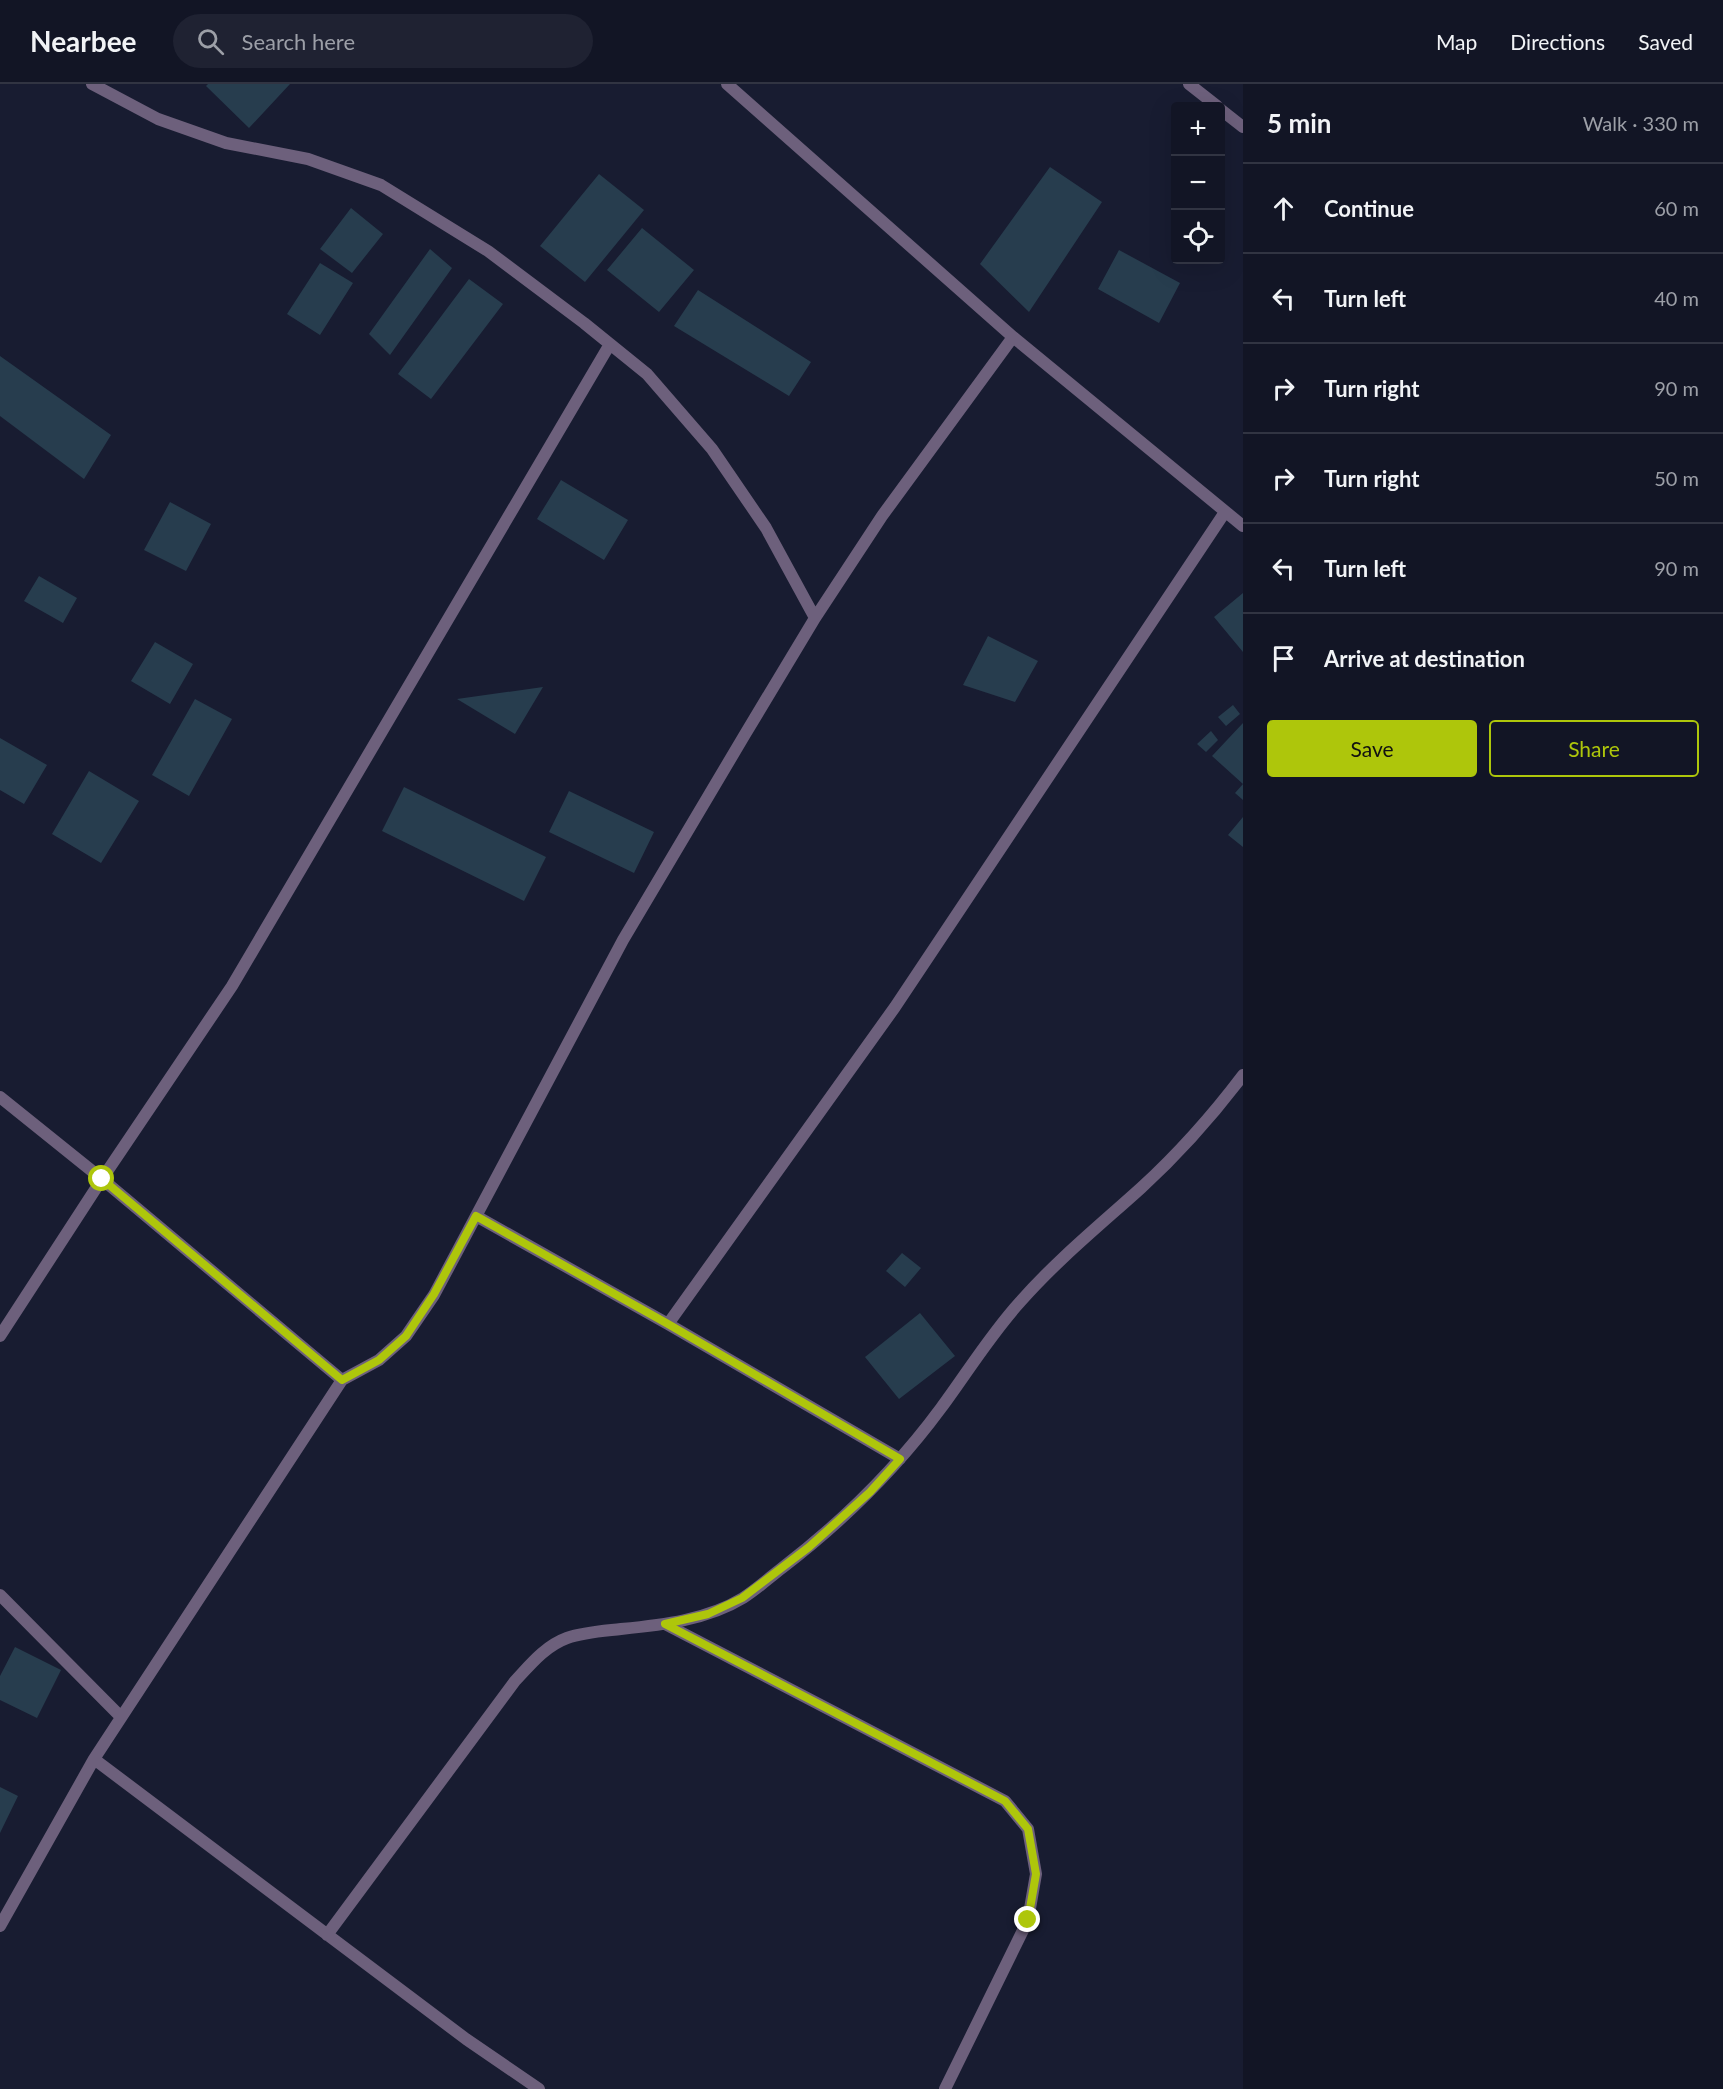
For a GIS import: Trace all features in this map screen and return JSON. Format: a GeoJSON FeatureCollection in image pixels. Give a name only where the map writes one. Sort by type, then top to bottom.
{"type":"FeatureCollection","features":[{"type":"Feature","properties":{"kind":"street"},"geometry":{"type":"LineString","coordinates":[[92,84],[158,119],[187,130],[226,143],[308,159],[381,185],[488,251],[647,374],[712,449],[766,528],[815,618]]}},
{"type":"Feature","properties":{"kind":"street"},"geometry":{"type":"LineString","coordinates":[[727,84],[1013,337],[1243,526]]}},
{"type":"Feature","properties":{"kind":"street"},"geometry":{"type":"LineString","coordinates":[[1189,84],[1212,102]]}},
{"type":"Feature","properties":{"kind":"street"},"geometry":{"type":"LineString","coordinates":[[1225,113],[1243,127]]}},
{"type":"Feature","properties":{"kind":"street"},"geometry":{"type":"LineString","coordinates":[[0,1926],[94,1759],[342,1380],[379,1360],[406,1336],[434,1294],[623,939],[815,618],[882,516],[1013,337]]}},
{"type":"Feature","properties":{"kind":"street"},"geometry":{"type":"LineString","coordinates":[[0,1336],[232,986],[610,344]]}},
{"type":"Feature","properties":{"kind":"street"},"geometry":{"type":"LineString","coordinates":[[668,1324],[895,1007],[1225,512]]}},
{"type":"Feature","properties":{"kind":"street"},"geometry":{"type":"LineString","coordinates":[[327,1935],[514,1681],[544,1651],[567,1638],[665,1624],[708,1614],[742,1598],[809,1547],[870,1492],[900,1459],[1020,1302],[1066,1253],[1190,1140],[1217,1110],[1243,1075]]}},
{"type":"Feature","properties":{"kind":"street"},"geometry":{"type":"LineString","coordinates":[[0,1097],[102,1179],[342,1380]]}},
{"type":"Feature","properties":{"kind":"street"},"geometry":{"type":"LineString","coordinates":[[476,1216],[900,1459]]}},
{"type":"Feature","properties":{"kind":"street"},"geometry":{"type":"LineString","coordinates":[[0,1595],[121,1717]]}},
{"type":"Feature","properties":{"kind":"street"},"geometry":{"type":"LineString","coordinates":[[665,1624],[1005,1801],[1028,1829],[1036,1874],[1028,1920],[945,2089]]}},
{"type":"Feature","properties":{"kind":"street"},"geometry":{"type":"LineString","coordinates":[[94,1759],[466,2039],[539,2089]]}},
{"type":"Feature","properties":{"kind":"building"},"geometry":{"type":"Polygon","coordinates":[[[208,84],[290,84],[249,128],[206,86],[208,84]]]}},
{"type":"Feature","properties":{"kind":"building"},"geometry":{"type":"Polygon","coordinates":[[[1050,167],[1102,202],[1029,312],[980,264],[1050,167]]]}},
{"type":"Feature","properties":{"kind":"building"},"geometry":{"type":"Polygon","coordinates":[[[599,174],[644,210],[585,282],[540,246],[599,174]]]}},
{"type":"Feature","properties":{"kind":"building"},"geometry":{"type":"Polygon","coordinates":[[[351,208],[383,234],[352,273],[320,249],[351,208]]]}},
{"type":"Feature","properties":{"kind":"building"},"geometry":{"type":"Polygon","coordinates":[[[642,228],[694,270],[659,312],[607,270],[642,228]]]}},
{"type":"Feature","properties":{"kind":"building"},"geometry":{"type":"Polygon","coordinates":[[[430,249],[452,268],[390,355],[369,334],[430,249]]]}},
{"type":"Feature","properties":{"kind":"building"},"geometry":{"type":"Polygon","coordinates":[[[1119,250],[1180,283],[1159,323],[1098,289],[1119,250]]]}},
{"type":"Feature","properties":{"kind":"building"},"geometry":{"type":"Polygon","coordinates":[[[320,263],[353,283],[320,335],[287,314],[320,263]]]}},
{"type":"Feature","properties":{"kind":"building"},"geometry":{"type":"Polygon","coordinates":[[[469,279],[503,304],[431,399],[398,374],[469,279]]]}},
{"type":"Feature","properties":{"kind":"building"},"geometry":{"type":"Polygon","coordinates":[[[698,290],[811,362],[789,396],[674,326],[698,290]]]}},
{"type":"Feature","properties":{"kind":"building"},"geometry":{"type":"Polygon","coordinates":[[[0,356],[111,435],[84,479],[0,416],[0,356]]]}},
{"type":"Feature","properties":{"kind":"building"},"geometry":{"type":"Polygon","coordinates":[[[561,480],[628,520],[604,560],[537,519],[561,480]]]}},
{"type":"Feature","properties":{"kind":"building"},"geometry":{"type":"Polygon","coordinates":[[[170,502],[211,524],[186,571],[144,550],[170,502]]]}},
{"type":"Feature","properties":{"kind":"building"},"geometry":{"type":"Polygon","coordinates":[[[39,576],[77,598],[63,623],[24,601],[39,576]]]}},
{"type":"Feature","properties":{"kind":"building"},"geometry":{"type":"Polygon","coordinates":[[[1243,593],[1243,652],[1214,617],[1243,593]]]}},
{"type":"Feature","properties":{"kind":"building"},"geometry":{"type":"Polygon","coordinates":[[[988,636],[1038,661],[1015,702],[963,685],[988,636]]]}},
{"type":"Feature","properties":{"kind":"building"},"geometry":{"type":"Polygon","coordinates":[[[155,642],[193,664],[170,704],[131,681],[155,642]]]}},
{"type":"Feature","properties":{"kind":"building"},"geometry":{"type":"Polygon","coordinates":[[[543,687],[515,734],[457,699],[543,687]]]}},
{"type":"Feature","properties":{"kind":"building"},"geometry":{"type":"Polygon","coordinates":[[[195,699],[232,719],[189,796],[152,775],[195,699]]]}},
{"type":"Feature","properties":{"kind":"building"},"geometry":{"type":"Polygon","coordinates":[[[1233,705],[1240,714],[1226,726],[1218,717],[1233,705]]]}},
{"type":"Feature","properties":{"kind":"building"},"geometry":{"type":"Polygon","coordinates":[[[1243,723],[1243,784],[1212,756],[1243,723]]]}},
{"type":"Feature","properties":{"kind":"building"},"geometry":{"type":"Polygon","coordinates":[[[1211,731],[1218,740],[1206,752],[1197,744],[1211,731]]]}},
{"type":"Feature","properties":{"kind":"building"},"geometry":{"type":"Polygon","coordinates":[[[0,738],[47,765],[24,804],[0,790],[0,738]]]}},
{"type":"Feature","properties":{"kind":"building"},"geometry":{"type":"Polygon","coordinates":[[[89,771],[139,801],[101,863],[52,834],[89,771]]]}},
{"type":"Feature","properties":{"kind":"building"},"geometry":{"type":"Polygon","coordinates":[[[1243,784],[1243,800],[1235,793],[1243,784]]]}},
{"type":"Feature","properties":{"kind":"building"},"geometry":{"type":"Polygon","coordinates":[[[404,787],[546,857],[524,901],[382,831],[404,787]]]}},
{"type":"Feature","properties":{"kind":"building"},"geometry":{"type":"Polygon","coordinates":[[[569,791],[654,832],[634,873],[549,832],[569,791]]]}},
{"type":"Feature","properties":{"kind":"building"},"geometry":{"type":"Polygon","coordinates":[[[1243,817],[1243,847],[1228,835],[1243,817]]]}},
{"type":"Feature","properties":{"kind":"building"},"geometry":{"type":"Polygon","coordinates":[[[902,1253],[921,1268],[905,1287],[886,1271],[902,1253]]]}},
{"type":"Feature","properties":{"kind":"building"},"geometry":{"type":"Polygon","coordinates":[[[920,1313],[955,1356],[899,1399],[865,1357],[920,1313]]]}},
{"type":"Feature","properties":{"kind":"building"},"geometry":{"type":"Polygon","coordinates":[[[15,1647],[61,1670],[37,1718],[0,1700],[0,1676],[15,1647]]]}},
{"type":"Feature","properties":{"kind":"building"},"geometry":{"type":"Polygon","coordinates":[[[0,1787],[18,1796],[0,1833],[0,1787]]]}},
{"type":"Feature","properties":{"kind":"route"},"geometry":{"type":"LineString","coordinates":[[102,1179],[342,1380],[379,1360],[406,1336],[456,1257],[476,1216],[900,1459],[870,1492],[809,1547],[742,1598],[708,1614],[665,1624],[1005,1801],[1028,1829],[1036,1874],[1028,1920]]}}]}
